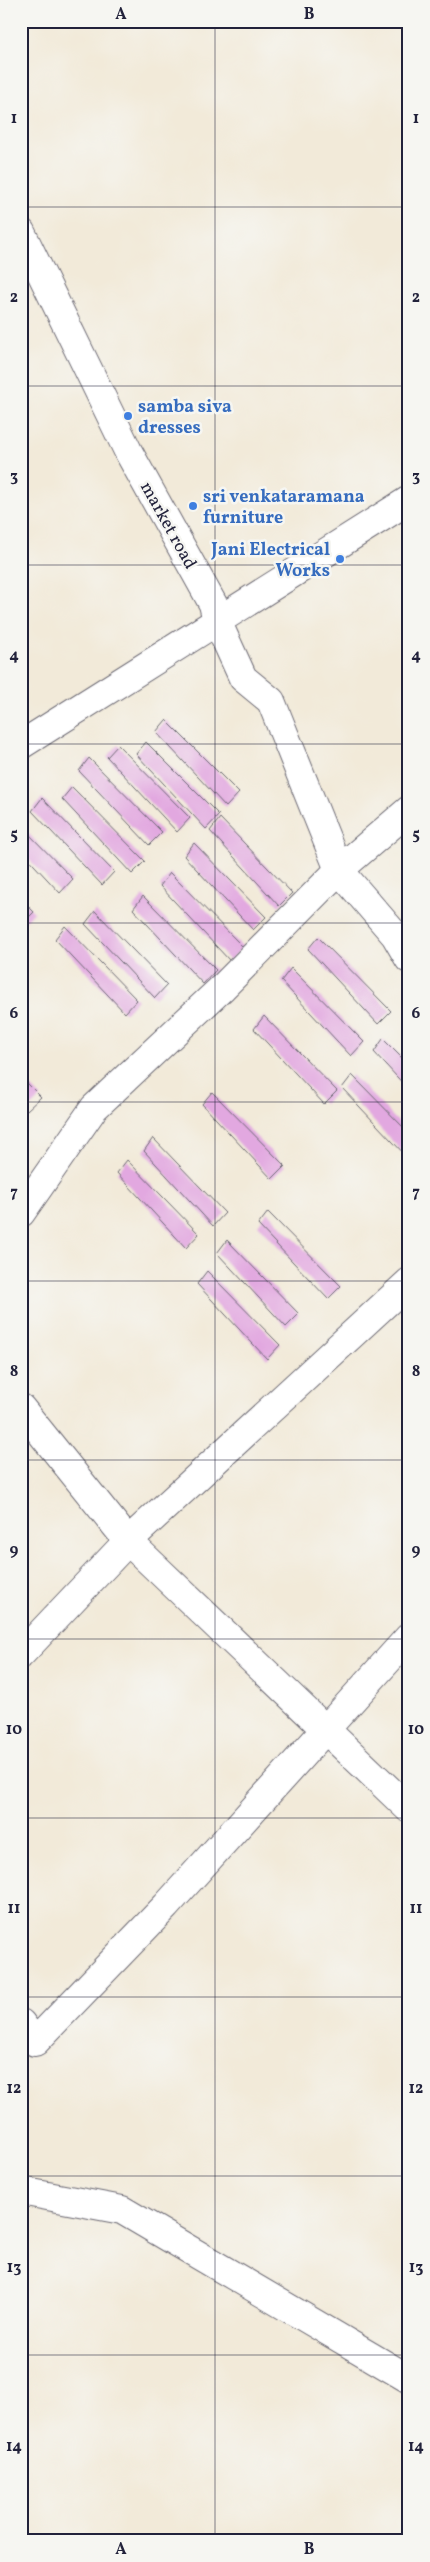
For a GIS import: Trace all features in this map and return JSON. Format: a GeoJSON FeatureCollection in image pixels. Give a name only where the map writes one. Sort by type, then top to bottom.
{"type":"FeatureCollection","features":[{"type":"Feature","properties":{"kind":"main road","name":"market road"},"geometry":{"type":"LineString","coordinates":[[21,232],[128,451],[213,604],[217,621],[243,678],[271,701],[338,870],[395,935],[409,959]]}},
{"type":"Feature","properties":{"kind":"main road"},"geometry":{"type":"LineString","coordinates":[[21,745],[409,500]]}},
{"type":"Feature","properties":{"kind":"main road"},"geometry":{"type":"LineString","coordinates":[[21,1213],[94,1108],[223,987],[338,870],[409,810]]}},
{"type":"Feature","properties":{"kind":"main road"},"geometry":{"type":"LineString","coordinates":[[21,1654],[128,1541],[409,1282]]}},
{"type":"Feature","properties":{"kind":"main road"},"geometry":{"type":"LineString","coordinates":[[21,1408],[128,1541],[409,1809]]}},
{"type":"Feature","properties":{"kind":"main road"},"geometry":{"type":"LineString","coordinates":[[21,2023],[35,2042],[166,1906],[409,1636]]}},
{"type":"Feature","properties":{"kind":"main road"},"geometry":{"type":"LineString","coordinates":[[21,2191],[122,2210],[409,2379]]}},
{"type":"Feature","properties":{"kind":"building"},"geometry":{"type":"Polygon","coordinates":[[[166,720],[239,793],[226,807],[156,732],[166,720]]]}},
{"type":"Feature","properties":{"kind":"building"},"geometry":{"type":"Polygon","coordinates":[[[146,742],[219,815],[206,829],[136,754],[146,742]]]}},
{"type":"Feature","properties":{"kind":"building"},"geometry":{"type":"Polygon","coordinates":[[[118,745],[190,818],[177,832],[107,757],[118,745]]]}},
{"type":"Feature","properties":{"kind":"building"},"geometry":{"type":"Polygon","coordinates":[[[89,758],[162,832],[149,845],[79,771],[89,758]]]}},
{"type":"Feature","properties":{"kind":"building"},"geometry":{"type":"Polygon","coordinates":[[[72,787],[145,861],[132,874],[62,799],[72,787]]]}},
{"type":"Feature","properties":{"kind":"building"},"geometry":{"type":"Polygon","coordinates":[[[42,798],[114,872],[102,885],[32,811],[42,798]]]}},
{"type":"Feature","properties":{"kind":"building"},"geometry":{"type":"Polygon","coordinates":[[[220,818],[292,893],[279,906],[210,831],[220,818]]]}},
{"type":"Feature","properties":{"kind":"building"},"geometry":{"type":"Polygon","coordinates":[[[21,826],[73,879],[60,893],[21,851],[21,826]]]}},
{"type":"Feature","properties":{"kind":"building"},"geometry":{"type":"Polygon","coordinates":[[[194,843],[266,917],[253,930],[184,856],[194,843]]]}},
{"type":"Feature","properties":{"kind":"building"},"geometry":{"type":"Polygon","coordinates":[[[170,873],[243,947],[230,961],[160,886],[170,873]]]}},
{"type":"Feature","properties":{"kind":"building"},"geometry":{"type":"Polygon","coordinates":[[[143,896],[216,970],[203,984],[133,909],[143,896]]]}},
{"type":"Feature","properties":{"kind":"building"},"geometry":{"type":"Polygon","coordinates":[[[21,899],[34,912],[21,925],[21,899]]]}},
{"type":"Feature","properties":{"kind":"building"},"geometry":{"type":"Polygon","coordinates":[[[95,911],[167,985],[155,998],[85,924],[95,911]]]}},
{"type":"Feature","properties":{"kind":"building"},"geometry":{"type":"Polygon","coordinates":[[[65,926],[137,1000],[125,1013],[55,939],[65,926]]]}},
{"type":"Feature","properties":{"kind":"building"},"geometry":{"type":"Polygon","coordinates":[[[318,937],[391,1011],[378,1024],[308,949],[318,937]]]}},
{"type":"Feature","properties":{"kind":"building"},"geometry":{"type":"Polygon","coordinates":[[[291,968],[364,1042],[351,1056],[281,981],[291,968]]]}},
{"type":"Feature","properties":{"kind":"building"},"geometry":{"type":"Polygon","coordinates":[[[264,1016],[337,1091],[324,1104],[254,1029],[264,1016]]]}},
{"type":"Feature","properties":{"kind":"building"},"geometry":{"type":"Polygon","coordinates":[[[383,1039],[409,1065],[409,1090],[374,1052],[383,1039]]]}},
{"type":"Feature","properties":{"kind":"building"},"geometry":{"type":"Polygon","coordinates":[[[352,1075],[409,1133],[409,1159],[342,1088],[352,1075]]]}},
{"type":"Feature","properties":{"kind":"building"},"geometry":{"type":"Polygon","coordinates":[[[21,1077],[41,1097],[27,1110],[21,1104],[21,1077]]]}},
{"type":"Feature","properties":{"kind":"building"},"geometry":{"type":"Polygon","coordinates":[[[212,1092],[285,1166],[272,1179],[202,1104],[212,1092]]]}},
{"type":"Feature","properties":{"kind":"building"},"geometry":{"type":"Polygon","coordinates":[[[153,1138],[225,1213],[213,1226],[144,1151],[153,1138]]]}},
{"type":"Feature","properties":{"kind":"building"},"geometry":{"type":"Polygon","coordinates":[[[127,1160],[199,1234],[186,1248],[117,1173],[127,1160]]]}},
{"type":"Feature","properties":{"kind":"building"},"geometry":{"type":"Polygon","coordinates":[[[268,1212],[341,1286],[328,1299],[258,1225],[268,1212]]]}},
{"type":"Feature","properties":{"kind":"building"},"geometry":{"type":"Polygon","coordinates":[[[227,1240],[299,1314],[286,1327],[217,1253],[227,1240]]]}},
{"type":"Feature","properties":{"kind":"building"},"geometry":{"type":"Polygon","coordinates":[[[207,1271],[280,1345],[267,1359],[197,1284],[207,1271]]]}},
{"type":"Feature","properties":{"kind":"place","name":"samba siva dresses"},"geometry":{"type":"Point","coordinates":[128,416]}},
{"type":"Feature","properties":{"kind":"place","name":"sri venkataramana furniture"},"geometry":{"type":"Point","coordinates":[193,506]}},
{"type":"Feature","properties":{"kind":"place","name":"Jani Electrical Works"},"geometry":{"type":"Point","coordinates":[340,559]}}]}
